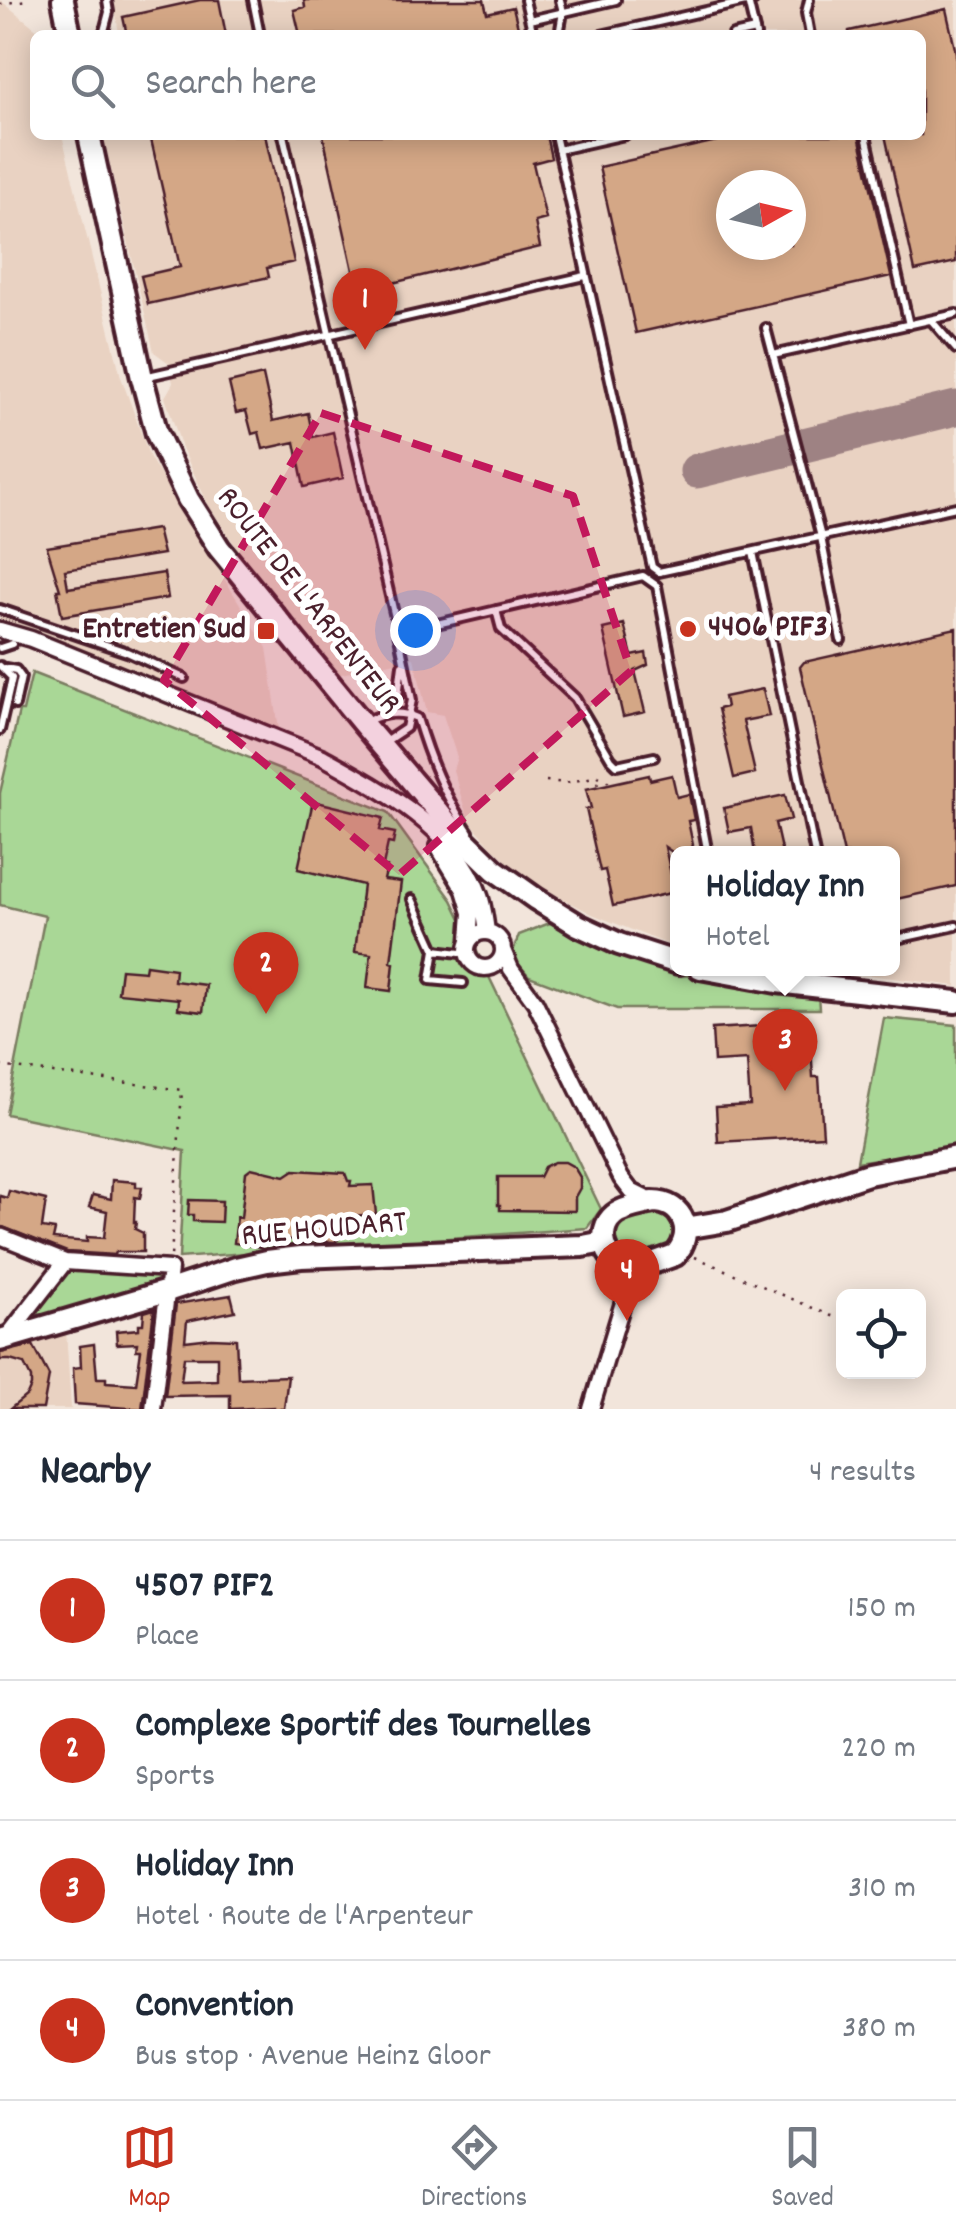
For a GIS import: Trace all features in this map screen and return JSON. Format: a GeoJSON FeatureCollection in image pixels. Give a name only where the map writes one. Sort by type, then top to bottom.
{"type":"FeatureCollection","features":[{"type":"Feature","properties":{"kind":"main road"},"geometry":{"type":"LineString","coordinates":[[63,0],[69,30]]}},
{"type":"Feature","properties":{"kind":"main road","name":"ROUTE DE L'ARPENTEUR"},"geometry":{"type":"LineString","coordinates":[[90,140],[157,434],[188,499],[219,548],[364,725],[452,827],[496,870],[578,924],[619,944],[670,961]]}},
{"type":"Feature","properties":{"kind":"main road"},"geometry":{"type":"LineString","coordinates":[[744,976],[956,1002]]}},
{"type":"Feature","properties":{"kind":"main road"},"geometry":{"type":"LineString","coordinates":[[685,1228],[727,1221],[868,1174],[956,1157]]}},
{"type":"Feature","properties":{"kind":"main road"},"geometry":{"type":"LineString","coordinates":[[654,1202],[663,1202],[678,1211],[685,1228],[684,1241],[675,1255],[634,1266],[618,1263],[608,1254],[604,1242],[607,1225],[615,1214],[654,1202]]}},
{"type":"Feature","properties":{"kind":"main road","name":"RUE HOUDART"},"geometry":{"type":"LineString","coordinates":[[3,1339],[267,1261],[604,1242]]}},
{"type":"Feature","properties":{"kind":"street"},"geometry":{"type":"LineString","coordinates":[[0,630],[11,640],[323,757],[364,780],[420,816],[454,853],[474,880],[487,932]]}},
{"type":"Feature","properties":{"kind":"street"},"geometry":{"type":"LineString","coordinates":[[364,780],[418,823],[446,856],[464,890],[471,914],[471,962],[524,986]]}},
{"type":"Feature","properties":{"kind":"street"},"geometry":{"type":"LineString","coordinates":[[468,945],[476,934],[487,932],[498,937],[512,969],[536,1002],[621,1178],[631,1191],[654,1202]]}},
{"type":"Feature","properties":{"kind":"street"},"geometry":{"type":"LineString","coordinates":[[482,968],[498,962],[503,950]]}},
{"type":"Feature","properties":{"kind":"street"},"geometry":{"type":"LineString","coordinates":[[615,1214],[621,1178]]}},
{"type":"Feature","properties":{"kind":"street"},"geometry":{"type":"LineString","coordinates":[[0,1236],[65,1262],[170,1268],[153,1409]]}},
{"type":"Feature","properties":{"kind":"street"},"geometry":{"type":"LineString","coordinates":[[3,1339],[65,1262]]}},
{"type":"Feature","properties":{"kind":"street"},"geometry":{"type":"LineString","coordinates":[[592,1409],[634,1266]]}},
{"type":"Feature","properties":{"kind":"lane"},"geometry":{"type":"LineString","coordinates":[[104,30],[109,12],[106,0]]}},
{"type":"Feature","properties":{"kind":"lane"},"geometry":{"type":"LineString","coordinates":[[252,0],[259,30]]}},
{"type":"Feature","properties":{"kind":"lane"},"geometry":{"type":"LineString","coordinates":[[526,0],[533,30]]}},
{"type":"Feature","properties":{"kind":"lane"},"geometry":{"type":"LineString","coordinates":[[559,30],[563,12],[560,0]]}},
{"type":"Feature","properties":{"kind":"lane"},"geometry":{"type":"LineString","coordinates":[[530,20],[616,0]]}},
{"type":"Feature","properties":{"kind":"lane"},"geometry":{"type":"LineString","coordinates":[[622,30],[750,0],[756,30]]}},
{"type":"Feature","properties":{"kind":"lane"},"geometry":{"type":"LineString","coordinates":[[809,0],[806,13],[809,30]]}},
{"type":"Feature","properties":{"kind":"lane"},"geometry":{"type":"LineString","coordinates":[[284,140],[412,700],[406,728],[381,744]]}},
{"type":"Feature","properties":{"kind":"lane"},"geometry":{"type":"LineString","coordinates":[[556,140],[652,567],[659,572],[956,507]]}},
{"type":"Feature","properties":{"kind":"lane"},"geometry":{"type":"LineString","coordinates":[[558,150],[603,140]]}},
{"type":"Feature","properties":{"kind":"lane"},"geometry":{"type":"LineString","coordinates":[[867,140],[910,325]]}},
{"type":"Feature","properties":{"kind":"lane"},"geometry":{"type":"LineString","coordinates":[[142,378],[585,276]]}},
{"type":"Feature","properties":{"kind":"lane"},"geometry":{"type":"LineString","coordinates":[[773,354],[956,314]]}},
{"type":"Feature","properties":{"kind":"lane"},"geometry":{"type":"LineString","coordinates":[[931,320],[956,349]]}},
{"type":"Feature","properties":{"kind":"lane"},"geometry":{"type":"LineString","coordinates":[[766,328],[821,537],[841,640]]}},
{"type":"Feature","properties":{"kind":"lane"},"geometry":{"type":"LineString","coordinates":[[753,552],[813,846]]}},
{"type":"Feature","properties":{"kind":"lane"},"geometry":{"type":"LineString","coordinates":[[398,633],[643,576],[657,586],[706,846]]}},
{"type":"Feature","properties":{"kind":"lane"},"geometry":{"type":"LineString","coordinates":[[0,610],[127,652],[184,678]]}},
{"type":"Feature","properties":{"kind":"lane"},"geometry":{"type":"LineString","coordinates":[[496,610],[501,628],[575,698],[611,760],[617,765],[654,757]]}},
{"type":"Feature","properties":{"kind":"lane"},"geometry":{"type":"LineString","coordinates":[[0,648],[11,640]]}},
{"type":"Feature","properties":{"kind":"lane"},"geometry":{"type":"LineString","coordinates":[[387,712],[398,696],[402,659]]}},
{"type":"Feature","properties":{"kind":"lane"},"geometry":{"type":"LineString","coordinates":[[2,666],[16,670],[21,678],[15,705]]}},
{"type":"Feature","properties":{"kind":"lane"},"geometry":{"type":"LineString","coordinates":[[0,730],[12,678],[2,666]]}},
{"type":"Feature","properties":{"kind":"lane"},"geometry":{"type":"LineString","coordinates":[[364,725],[387,712],[417,718],[449,802],[496,870]]}},
{"type":"Feature","properties":{"kind":"lane"},"geometry":{"type":"LineString","coordinates":[[412,899],[435,950],[430,980],[462,983]]}},
{"type":"Feature","properties":{"kind":"lane"},"geometry":{"type":"LineString","coordinates":[[900,938],[956,926]]}},
{"type":"Feature","properties":{"kind":"lane"},"geometry":{"type":"LineString","coordinates":[[435,950],[460,953],[468,945]]}},
{"type":"Feature","properties":{"kind":"path"},"geometry":{"type":"LineString","coordinates":[[0,4],[27,0]]}},
{"type":"Feature","properties":{"kind":"path"},"geometry":{"type":"LineString","coordinates":[[546,781],[564,783],[598,776],[608,781],[592,784],[592,788]]}},
{"type":"Feature","properties":{"kind":"path"},"geometry":{"type":"LineString","coordinates":[[0,1066],[182,1090],[170,1268]]}},
{"type":"Feature","properties":{"kind":"path"},"geometry":{"type":"LineString","coordinates":[[353,1224],[355,1240]]}},
{"type":"Feature","properties":{"kind":"path"},"geometry":{"type":"LineString","coordinates":[[680,1250],[836,1318]]}},
{"type":"Feature","properties":{"kind":"highlighted area"},"geometry":{"type":"Polygon","coordinates":[[[321,413],[573,496],[631,671],[399,875],[164,680],[321,413]]]}},
{"type":"Feature","properties":{"kind":"shaded area"},"geometry":{"type":"Polygon","coordinates":[[[0,0],[38,30],[30,30],[30,140],[63,140],[121,377],[150,458],[267,648],[280,736],[0,627],[0,0]]]}},
{"type":"Feature","properties":{"kind":"shaded area"},"geometry":{"type":"Polygon","coordinates":[[[114,0],[956,0],[956,986],[877,976],[900,976],[900,846],[670,846],[670,945],[592,914],[523,877],[468,819],[453,770],[457,757],[443,715],[427,712],[414,658],[337,675],[253,572],[209,506],[182,448],[165,397],[173,383],[169,363],[154,352],[104,140],[926,140],[926,30],[118,30],[114,0]]]}},
{"type":"Feature","properties":{"kind":"shaded area"},"geometry":{"type":"Polygon","coordinates":[[[66,1330],[71,1409],[0,1409],[0,1348],[66,1330]]]}},
{"type":"Feature","properties":{"kind":"green space"},"geometry":{"type":"Polygon","coordinates":[[[32,673],[388,812],[452,900],[601,1209],[587,1228],[179,1258],[185,1151],[6,1114],[45,916],[0,905],[0,793],[32,673]]]}},
{"type":"Feature","properties":{"kind":"green space"},"geometry":{"type":"Polygon","coordinates":[[[560,919],[608,951],[663,961],[670,967],[670,976],[708,976],[818,995],[819,1009],[617,1009],[529,976],[513,951],[519,935],[560,919]]]}},
{"type":"Feature","properties":{"kind":"green space"},"geometry":{"type":"Polygon","coordinates":[[[884,1018],[956,1025],[956,1147],[857,1162],[884,1018]]]}},
{"type":"Feature","properties":{"kind":"green space"},"geometry":{"type":"Polygon","coordinates":[[[658,1208],[678,1226],[671,1247],[633,1259],[620,1257],[610,1233],[619,1218],[658,1208]]]}},
{"type":"Feature","properties":{"kind":"green space"},"geometry":{"type":"Polygon","coordinates":[[[71,1266],[166,1271],[163,1283],[44,1320],[36,1311],[71,1266]]]}},
{"type":"Feature","properties":{"kind":"building"},"geometry":{"type":"Polygon","coordinates":[[[200,0],[219,0],[225,30],[126,30],[123,17],[200,0]]]}},
{"type":"Feature","properties":{"kind":"building"},"geometry":{"type":"Polygon","coordinates":[[[304,0],[484,0],[487,13],[513,7],[519,30],[299,30],[294,10],[305,7],[304,0]]]}},
{"type":"Feature","properties":{"kind":"building"},"geometry":{"type":"Polygon","coordinates":[[[946,9],[956,53],[956,262],[915,271],[886,140],[926,140],[926,30],[853,30],[946,9]]]}},
{"type":"Feature","properties":{"kind":"building"},"geometry":{"type":"Polygon","coordinates":[[[151,140],[266,140],[294,262],[267,268],[269,277],[148,304],[141,276],[180,267],[151,140]]]}},
{"type":"Feature","properties":{"kind":"building"},"geometry":{"type":"Polygon","coordinates":[[[324,140],[547,140],[551,158],[533,163],[546,219],[535,222],[540,247],[368,289],[364,273],[354,275],[324,140]]]}},
{"type":"Feature","properties":{"kind":"building"},"geometry":{"type":"Polygon","coordinates":[[[721,140],[860,140],[891,276],[636,333],[599,167],[721,140]]]}},
{"type":"Feature","properties":{"kind":"building"},"geometry":{"type":"Polygon","coordinates":[[[263,375],[273,421],[308,413],[313,437],[333,432],[343,478],[304,487],[295,442],[263,449],[259,432],[252,434],[246,411],[236,413],[229,383],[263,375]]]}},
{"type":"Feature","properties":{"kind":"building"},"geometry":{"type":"Polygon","coordinates":[[[157,529],[163,554],[65,570],[68,588],[164,573],[168,598],[62,616],[60,590],[47,547],[157,529]]]}},
{"type":"Feature","properties":{"kind":"building"},"geometry":{"type":"Polygon","coordinates":[[[624,624],[632,656],[646,653],[648,665],[635,671],[645,712],[623,717],[603,629],[624,624]]]}},
{"type":"Feature","properties":{"kind":"building"},"geometry":{"type":"Polygon","coordinates":[[[956,628],[956,886],[900,898],[900,846],[842,846],[800,667],[804,662],[956,628]]]}},
{"type":"Feature","properties":{"kind":"building"},"geometry":{"type":"Polygon","coordinates":[[[763,689],[769,716],[743,721],[755,773],[734,778],[718,709],[726,707],[724,697],[763,689]]]}},
{"type":"Feature","properties":{"kind":"building"},"geometry":{"type":"Polygon","coordinates":[[[649,775],[650,780],[672,775],[677,797],[689,794],[694,820],[688,821],[693,845],[670,846],[670,850],[665,847],[670,893],[613,906],[605,870],[600,871],[586,809],[591,808],[586,789],[649,775]]]}},
{"type":"Feature","properties":{"kind":"building"},"geometry":{"type":"Polygon","coordinates":[[[785,795],[791,819],[775,823],[780,846],[754,846],[751,828],[729,832],[724,808],[785,795]]]}},
{"type":"Feature","properties":{"kind":"building"},"geometry":{"type":"Polygon","coordinates":[[[313,801],[383,818],[380,830],[395,833],[393,844],[388,843],[383,866],[387,867],[384,880],[401,882],[391,991],[367,988],[371,954],[355,952],[363,885],[298,869],[313,801]]]}},
{"type":"Feature","properties":{"kind":"building"},"geometry":{"type":"Polygon","coordinates":[[[146,965],[175,969],[174,981],[206,985],[203,1012],[178,1009],[179,999],[118,993],[121,969],[145,971],[146,965]]]}},
{"type":"Feature","properties":{"kind":"building"},"geometry":{"type":"Polygon","coordinates":[[[795,1024],[795,1032],[810,1031],[813,1077],[819,1077],[823,1136],[718,1142],[716,1107],[750,1105],[747,1060],[714,1062],[712,1029],[795,1024]]]}},
{"type":"Feature","properties":{"kind":"building"},"geometry":{"type":"Polygon","coordinates":[[[554,1162],[574,1167],[580,1177],[575,1211],[500,1210],[498,1177],[539,1177],[544,1167],[554,1162]]]}},
{"type":"Feature","properties":{"kind":"building"},"geometry":{"type":"Polygon","coordinates":[[[251,1168],[285,1176],[294,1170],[345,1173],[350,1186],[373,1185],[376,1214],[353,1216],[351,1231],[335,1242],[263,1238],[261,1247],[234,1243],[246,1172],[251,1168]]]}},
{"type":"Feature","properties":{"kind":"building"},"geometry":{"type":"Polygon","coordinates":[[[112,1180],[136,1182],[136,1187],[142,1187],[140,1198],[135,1197],[134,1222],[135,1229],[143,1233],[143,1252],[67,1252],[0,1226],[0,1196],[7,1198],[9,1191],[46,1200],[42,1228],[55,1230],[53,1239],[87,1242],[87,1237],[104,1238],[107,1211],[89,1207],[93,1195],[111,1199],[112,1180]]]}},
{"type":"Feature","properties":{"kind":"building"},"geometry":{"type":"Polygon","coordinates":[[[189,1200],[222,1201],[221,1222],[193,1221],[193,1215],[188,1215],[189,1200]]]}},
{"type":"Feature","properties":{"kind":"building"},"geometry":{"type":"Polygon","coordinates":[[[231,1295],[235,1311],[187,1321],[185,1341],[236,1339],[238,1378],[288,1376],[284,1409],[230,1409],[230,1395],[165,1396],[176,1304],[231,1295]],[[184,1357],[181,1381],[217,1380],[217,1357],[184,1357]]]}},
{"type":"Feature","properties":{"kind":"building"},"geometry":{"type":"Polygon","coordinates":[[[154,1309],[142,1409],[75,1404],[73,1368],[81,1367],[80,1346],[94,1344],[97,1378],[136,1384],[141,1350],[136,1350],[137,1343],[117,1344],[116,1331],[139,1329],[144,1312],[154,1309]]]}},
{"type":"Feature","properties":{"kind":"building"},"geometry":{"type":"Polygon","coordinates":[[[33,1345],[49,1376],[43,1409],[10,1409],[27,1395],[31,1378],[24,1364],[0,1360],[0,1353],[33,1345]]]}},
{"type":"Feature","properties":{"kind":"taxiway"},"geometry":{"type":"LineString","coordinates":[[697,471],[956,408]]}},
{"type":"Feature","properties":{"kind":"place","name":"4507 PIF2"},"geometry":{"type":"Point","coordinates":[365,350]}},
{"type":"Feature","properties":{"kind":"place","name":"4406 PIF3"},"geometry":{"type":"Point","coordinates":[688,629]}},
{"type":"Feature","properties":{"kind":"place","name":"Entretien Sud"},"geometry":{"type":"Point","coordinates":[266,631]}},
{"type":"Feature","properties":{"kind":"place","name":"Complexe Sportif des Tournelles"},"geometry":{"type":"Point","coordinates":[266,1014]}},
{"type":"Feature","properties":{"kind":"place","name":"Holiday Inn"},"geometry":{"type":"Point","coordinates":[785,1091]}},
{"type":"Feature","properties":{"kind":"place","name":"Convention"},"geometry":{"type":"Point","coordinates":[627,1321]}}]}
